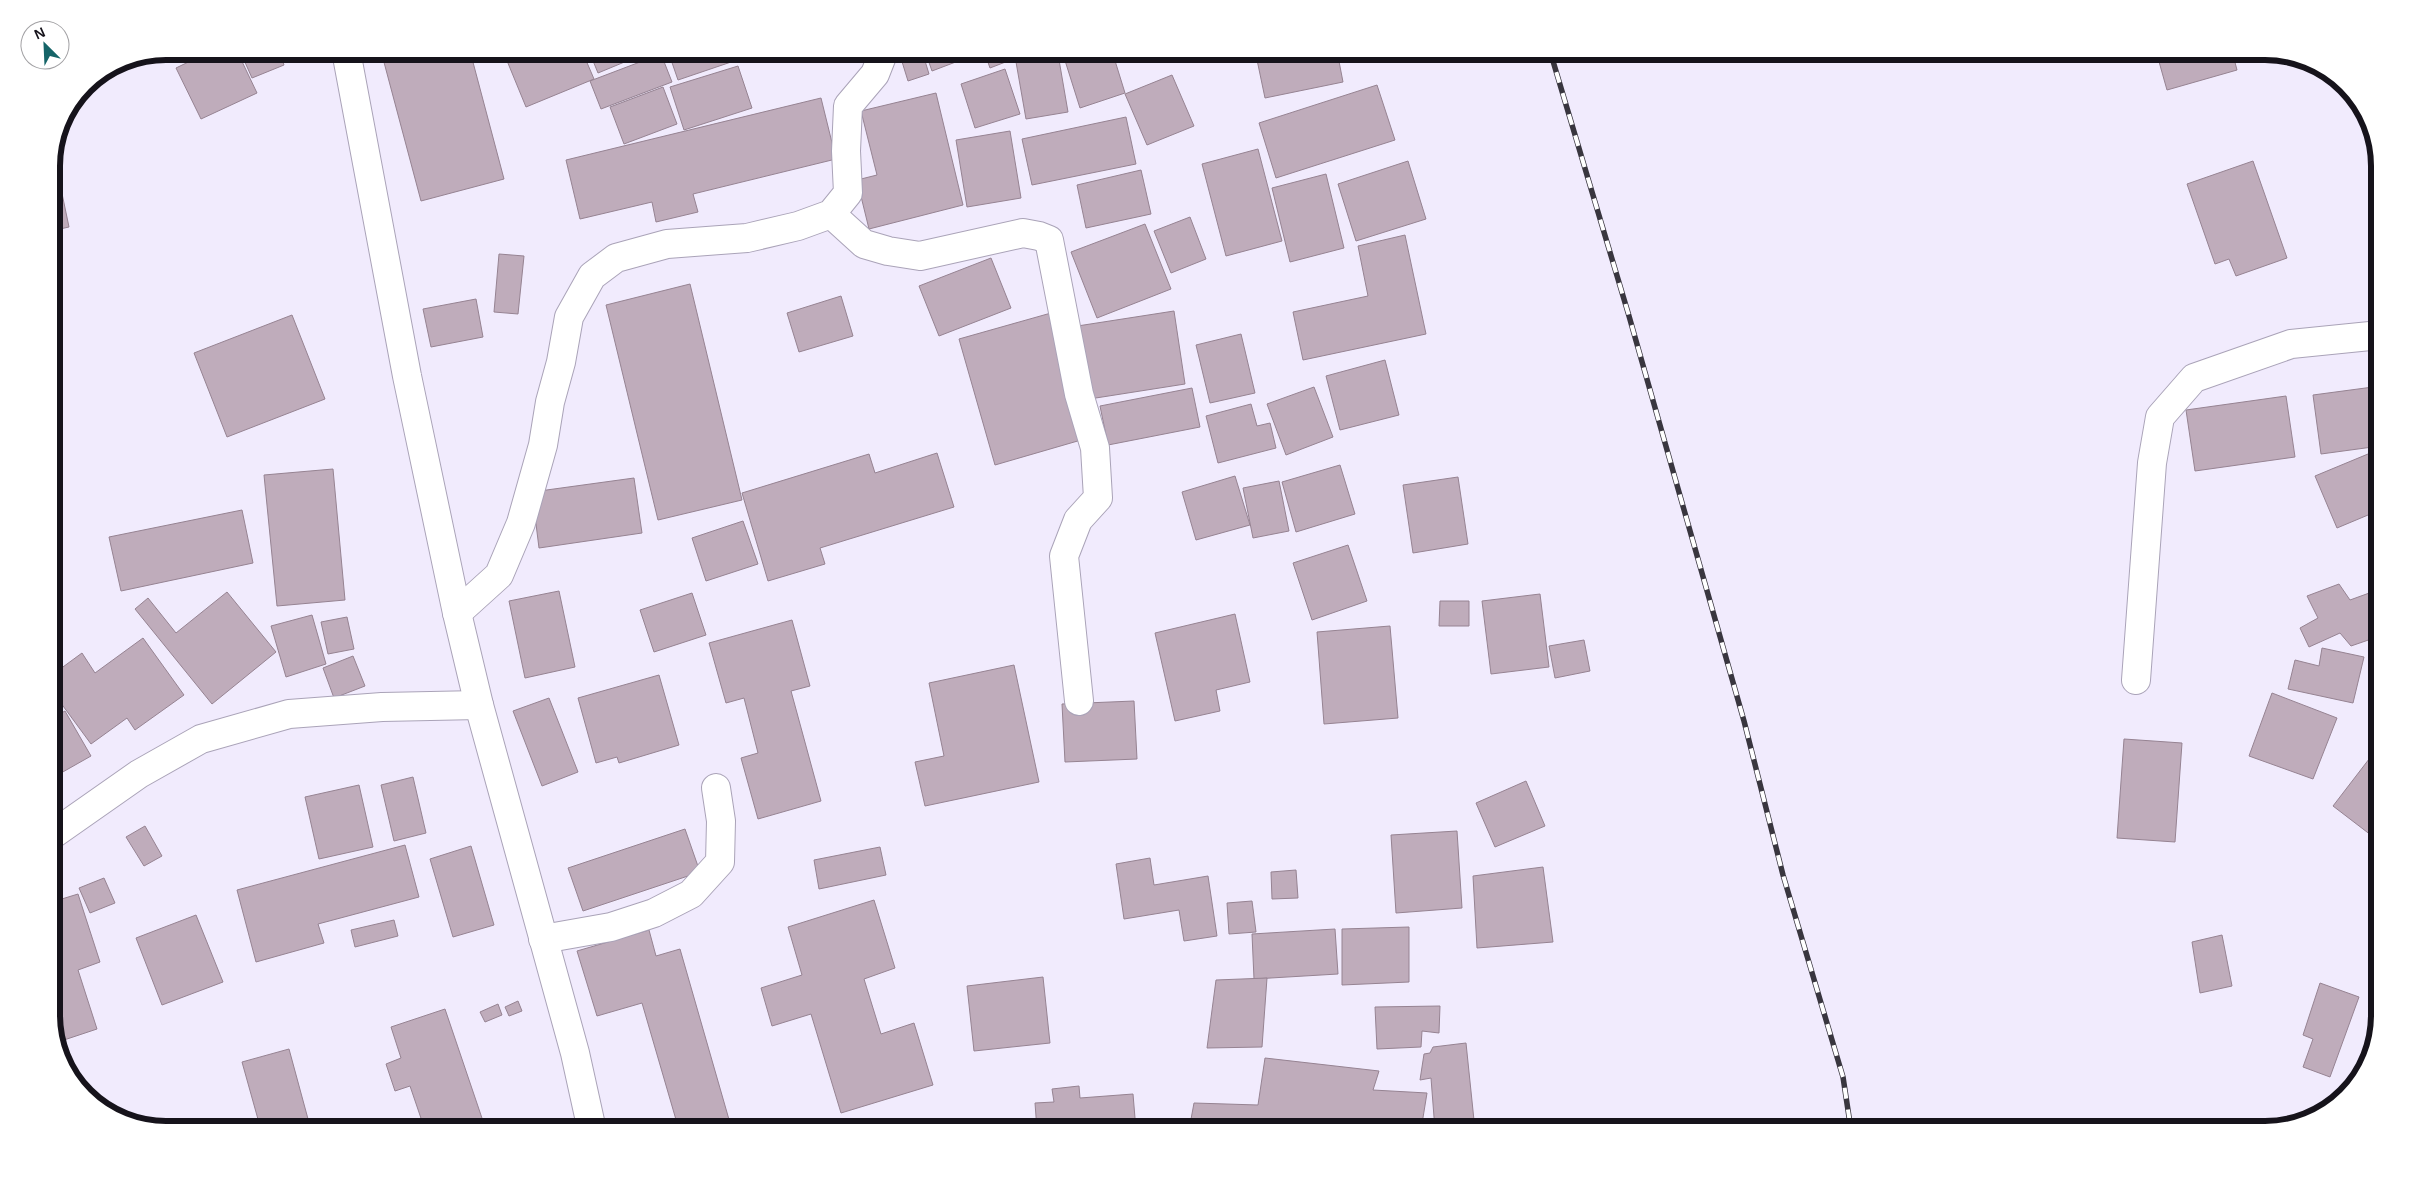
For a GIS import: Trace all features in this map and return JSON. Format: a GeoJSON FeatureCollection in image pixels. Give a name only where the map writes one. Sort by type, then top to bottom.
{"type":"FeatureCollection","features":[{"type":"Feature","properties":{"kind":"street"},"geometry":{"type":"LineString","coordinates":[[348,60],[407,376],[457,613],[479,705],[575,1053],[590,1121]]}},
{"type":"Feature","properties":{"kind":"street"},"geometry":{"type":"LineString","coordinates":[[457,613],[499,575],[521,522],[543,445],[550,402],[561,362],[569,318],[592,276],[616,258],[667,244],[747,238],[798,226],[831,214],[848,192],[846,151],[848,106],[875,74],[880,60]]}},
{"type":"Feature","properties":{"kind":"street"},"geometry":{"type":"LineString","coordinates":[[831,214],[864,244],[888,251],[920,256],[1023,233],[1049,240],[1079,394],[1095,448],[1098,498],[1078,520],[1064,556],[1079,701]]}},
{"type":"Feature","properties":{"kind":"street"},"geometry":{"type":"LineString","coordinates":[[2136,680],[2152,463],[2160,417],[2194,378],[2291,344],[2371,336]]}},
{"type":"Feature","properties":{"kind":"street"},"geometry":{"type":"LineString","coordinates":[[60,829],[139,774],[200,739],[289,714],[382,706],[479,705]]}},
{"type":"Feature","properties":{"kind":"street"},"geometry":{"type":"LineString","coordinates":[[543,939],[611,927],[654,913],[690,894],[720,862],[721,821],[716,788]]}},
{"type":"Feature","properties":{"kind":"building"},"geometry":{"type":"Polygon","coordinates":[[[192,60],[241,60],[257,93],[201,119],[176,68],[192,60]]]}},
{"type":"Feature","properties":{"kind":"building"},"geometry":{"type":"Polygon","coordinates":[[[244,60],[282,60],[284,65],[252,78],[244,60]]]}},
{"type":"Feature","properties":{"kind":"building"},"geometry":{"type":"Polygon","coordinates":[[[383,60],[472,60],[504,179],[421,201],[383,60]]]}},
{"type":"Feature","properties":{"kind":"building"},"geometry":{"type":"Polygon","coordinates":[[[507,60],[586,60],[594,79],[526,107],[507,60]]]}},
{"type":"Feature","properties":{"kind":"building"},"geometry":{"type":"Polygon","coordinates":[[[593,60],[629,60],[598,73],[593,60]]]}},
{"type":"Feature","properties":{"kind":"building"},"geometry":{"type":"Polygon","coordinates":[[[645,60],[663,60],[672,82],[601,109],[590,81],[645,60]]]}},
{"type":"Feature","properties":{"kind":"building"},"geometry":{"type":"Polygon","coordinates":[[[671,60],[737,60],[678,80],[671,60]]]}},
{"type":"Feature","properties":{"kind":"building"},"geometry":{"type":"Polygon","coordinates":[[[901,60],[925,60],[929,74],[908,81],[901,60]]]}},
{"type":"Feature","properties":{"kind":"building"},"geometry":{"type":"Polygon","coordinates":[[[928,60],[961,60],[932,71],[928,60]]]}},
{"type":"Feature","properties":{"kind":"building"},"geometry":{"type":"Polygon","coordinates":[[[987,60],[1011,60],[990,68],[987,60]]]}},
{"type":"Feature","properties":{"kind":"building"},"geometry":{"type":"Polygon","coordinates":[[[1026,60],[1059,60],[1068,112],[1026,119],[1016,62],[1026,60]]]}},
{"type":"Feature","properties":{"kind":"building"},"geometry":{"type":"Polygon","coordinates":[[[1065,60],[1115,60],[1125,93],[1080,108],[1065,60]]]}},
{"type":"Feature","properties":{"kind":"building"},"geometry":{"type":"Polygon","coordinates":[[[1257,60],[1339,60],[1343,82],[1265,98],[1257,60]]]}},
{"type":"Feature","properties":{"kind":"building"},"geometry":{"type":"Polygon","coordinates":[[[2159,60],[2234,60],[2237,70],[2167,90],[2159,60]]]}},
{"type":"Feature","properties":{"kind":"building"},"geometry":{"type":"Polygon","coordinates":[[[738,66],[752,108],[684,130],[670,87],[738,66]]]}},
{"type":"Feature","properties":{"kind":"building"},"geometry":{"type":"Polygon","coordinates":[[[1005,69],[1020,114],[975,128],[961,84],[1005,69]]]}},
{"type":"Feature","properties":{"kind":"building"},"geometry":{"type":"Polygon","coordinates":[[[1172,75],[1194,126],[1147,145],[1125,94],[1172,75]]]}},
{"type":"Feature","properties":{"kind":"building"},"geometry":{"type":"Polygon","coordinates":[[[1377,85],[1395,140],[1276,178],[1259,123],[1377,85]]]}},
{"type":"Feature","properties":{"kind":"building"},"geometry":{"type":"Polygon","coordinates":[[[663,87],[677,124],[624,144],[610,107],[663,87]]]}},
{"type":"Feature","properties":{"kind":"building"},"geometry":{"type":"Polygon","coordinates":[[[936,93],[963,205],[869,229],[857,180],[877,175],[861,111],[936,93]]]}},
{"type":"Feature","properties":{"kind":"building"},"geometry":{"type":"Polygon","coordinates":[[[821,98],[836,159],[693,194],[698,212],[656,222],[652,202],[580,219],[566,160],[821,98]]]}},
{"type":"Feature","properties":{"kind":"building"},"geometry":{"type":"Polygon","coordinates":[[[1126,117],[1136,164],[1032,185],[1022,139],[1126,117]]]}},
{"type":"Feature","properties":{"kind":"building"},"geometry":{"type":"Polygon","coordinates":[[[1010,131],[1021,198],[967,207],[956,140],[1010,131]]]}},
{"type":"Feature","properties":{"kind":"building"},"geometry":{"type":"Polygon","coordinates":[[[1258,149],[1282,241],[1226,256],[1202,164],[1258,149]]]}},
{"type":"Feature","properties":{"kind":"building"},"geometry":{"type":"Polygon","coordinates":[[[1408,161],[1426,219],[1356,241],[1338,184],[1408,161]]]}},
{"type":"Feature","properties":{"kind":"building"},"geometry":{"type":"Polygon","coordinates":[[[2253,161],[2287,258],[2236,276],[2229,259],[2215,264],[2187,184],[2253,161]]]}},
{"type":"Feature","properties":{"kind":"building"},"geometry":{"type":"Polygon","coordinates":[[[1141,170],[1151,214],[1086,228],[1077,185],[1141,170]]]}},
{"type":"Feature","properties":{"kind":"building"},"geometry":{"type":"Polygon","coordinates":[[[1326,174],[1344,248],[1290,262],[1272,188],[1326,174]]]}},
{"type":"Feature","properties":{"kind":"building"},"geometry":{"type":"Polygon","coordinates":[[[60,184],[69,227],[60,229],[60,184]]]}},
{"type":"Feature","properties":{"kind":"building"},"geometry":{"type":"Polygon","coordinates":[[[1190,217],[1206,259],[1171,273],[1154,231],[1190,217]]]}},
{"type":"Feature","properties":{"kind":"building"},"geometry":{"type":"Polygon","coordinates":[[[1145,224],[1171,289],[1097,318],[1071,252],[1145,224]]]}},
{"type":"Feature","properties":{"kind":"building"},"geometry":{"type":"Polygon","coordinates":[[[1405,235],[1426,334],[1303,360],[1293,312],[1368,296],[1358,246],[1405,235]]]}},
{"type":"Feature","properties":{"kind":"building"},"geometry":{"type":"Polygon","coordinates":[[[499,254],[524,256],[518,314],[494,312],[499,254]]]}},
{"type":"Feature","properties":{"kind":"building"},"geometry":{"type":"Polygon","coordinates":[[[991,258],[1011,308],[939,336],[919,286],[991,258]]]}},
{"type":"Feature","properties":{"kind":"building"},"geometry":{"type":"Polygon","coordinates":[[[690,284],[742,500],[658,520],[606,305],[690,284]]]}},
{"type":"Feature","properties":{"kind":"building"},"geometry":{"type":"Polygon","coordinates":[[[841,296],[853,336],[799,352],[787,313],[841,296]]]}},
{"type":"Feature","properties":{"kind":"building"},"geometry":{"type":"Polygon","coordinates":[[[476,299],[483,337],[431,347],[423,309],[476,299]]]}},
{"type":"Feature","properties":{"kind":"building"},"geometry":{"type":"Polygon","coordinates":[[[1174,311],[1185,384],[1083,400],[1071,327],[1174,311]]]}},
{"type":"Feature","properties":{"kind":"building"},"geometry":{"type":"Polygon","coordinates":[[[1051,313],[1088,438],[995,465],[959,339],[1051,313]]]}},
{"type":"Feature","properties":{"kind":"building"},"geometry":{"type":"Polygon","coordinates":[[[292,315],[325,399],[227,437],[194,353],[292,315]]]}},
{"type":"Feature","properties":{"kind":"building"},"geometry":{"type":"Polygon","coordinates":[[[1241,334],[1255,393],[1210,403],[1196,345],[1241,334]]]}},
{"type":"Feature","properties":{"kind":"building"},"geometry":{"type":"Polygon","coordinates":[[[1385,360],[1399,415],[1340,430],[1326,376],[1385,360]]]}},
{"type":"Feature","properties":{"kind":"building"},"geometry":{"type":"Polygon","coordinates":[[[1314,387],[1333,437],[1286,455],[1267,404],[1314,387]]]}},
{"type":"Feature","properties":{"kind":"building"},"geometry":{"type":"Polygon","coordinates":[[[2371,387],[2371,447],[2321,454],[2313,395],[2371,387]]]}},
{"type":"Feature","properties":{"kind":"building"},"geometry":{"type":"Polygon","coordinates":[[[1192,388],[1200,427],[1108,445],[1100,406],[1192,388]]]}},
{"type":"Feature","properties":{"kind":"building"},"geometry":{"type":"Polygon","coordinates":[[[2286,396],[2295,457],[2195,471],[2186,410],[2286,396]]]}},
{"type":"Feature","properties":{"kind":"building"},"geometry":{"type":"Polygon","coordinates":[[[1251,404],[1257,426],[1270,423],[1276,448],[1218,463],[1206,416],[1251,404]]]}},
{"type":"Feature","properties":{"kind":"building"},"geometry":{"type":"Polygon","coordinates":[[[937,453],[954,507],[820,548],[825,564],[768,581],[742,493],[869,454],[875,473],[937,453]]]}},
{"type":"Feature","properties":{"kind":"building"},"geometry":{"type":"Polygon","coordinates":[[[2371,453],[2371,514],[2337,528],[2315,476],[2371,453]]]}},
{"type":"Feature","properties":{"kind":"building"},"geometry":{"type":"Polygon","coordinates":[[[1340,465],[1355,514],[1296,532],[1282,482],[1340,465]]]}},
{"type":"Feature","properties":{"kind":"building"},"geometry":{"type":"Polygon","coordinates":[[[333,469],[345,600],[277,606],[264,475],[333,469]]]}},
{"type":"Feature","properties":{"kind":"building"},"geometry":{"type":"Polygon","coordinates":[[[1235,476],[1250,525],[1196,540],[1182,492],[1235,476]]]}},
{"type":"Feature","properties":{"kind":"building"},"geometry":{"type":"Polygon","coordinates":[[[1458,477],[1468,544],[1413,553],[1403,485],[1458,477]]]}},
{"type":"Feature","properties":{"kind":"building"},"geometry":{"type":"Polygon","coordinates":[[[634,478],[642,533],[539,548],[532,492],[634,478]]]}},
{"type":"Feature","properties":{"kind":"building"},"geometry":{"type":"Polygon","coordinates":[[[1279,481],[1289,531],[1253,538],[1243,488],[1279,481]]]}},
{"type":"Feature","properties":{"kind":"building"},"geometry":{"type":"Polygon","coordinates":[[[242,510],[253,563],[121,591],[109,537],[242,510]]]}},
{"type":"Feature","properties":{"kind":"building"},"geometry":{"type":"Polygon","coordinates":[[[743,521],[758,564],[706,581],[692,538],[743,521]]]}},
{"type":"Feature","properties":{"kind":"building"},"geometry":{"type":"Polygon","coordinates":[[[1348,545],[1367,601],[1312,620],[1293,563],[1348,545]]]}},
{"type":"Feature","properties":{"kind":"building"},"geometry":{"type":"Polygon","coordinates":[[[2339,584],[2350,600],[2371,592],[2371,639],[2351,646],[2340,633],[2309,647],[2300,628],[2318,618],[2307,596],[2339,584]]]}},
{"type":"Feature","properties":{"kind":"building"},"geometry":{"type":"Polygon","coordinates":[[[559,591],[575,667],[525,678],[509,601],[559,591]]]}},
{"type":"Feature","properties":{"kind":"building"},"geometry":{"type":"Polygon","coordinates":[[[227,592],[276,652],[212,704],[135,609],[148,598],[176,633],[227,592]]]}},
{"type":"Feature","properties":{"kind":"building"},"geometry":{"type":"Polygon","coordinates":[[[692,593],[706,635],[654,652],[640,610],[692,593]]]}},
{"type":"Feature","properties":{"kind":"building"},"geometry":{"type":"Polygon","coordinates":[[[1540,594],[1549,667],[1491,674],[1482,601],[1540,594]]]}},
{"type":"Feature","properties":{"kind":"building"},"geometry":{"type":"Polygon","coordinates":[[[1440,601],[1469,601],[1469,626],[1439,626],[1440,601]]]}},
{"type":"Feature","properties":{"kind":"building"},"geometry":{"type":"Polygon","coordinates":[[[1235,614],[1250,682],[1216,690],[1220,711],[1175,721],[1155,633],[1235,614]]]}},
{"type":"Feature","properties":{"kind":"building"},"geometry":{"type":"Polygon","coordinates":[[[312,615],[326,664],[286,677],[271,626],[312,615]]]}},
{"type":"Feature","properties":{"kind":"building"},"geometry":{"type":"Polygon","coordinates":[[[347,617],[354,649],[328,654],[321,622],[347,617]]]}},
{"type":"Feature","properties":{"kind":"building"},"geometry":{"type":"Polygon","coordinates":[[[792,620],[810,686],[791,691],[821,801],[758,819],[741,758],[758,753],[744,698],[726,703],[709,643],[792,620]]]}},
{"type":"Feature","properties":{"kind":"building"},"geometry":{"type":"Polygon","coordinates":[[[1390,626],[1398,718],[1324,724],[1317,632],[1390,626]]]}},
{"type":"Feature","properties":{"kind":"building"},"geometry":{"type":"Polygon","coordinates":[[[143,638],[184,695],[135,730],[127,718],[91,744],[60,702],[60,669],[82,653],[95,673],[143,638]]]}},
{"type":"Feature","properties":{"kind":"building"},"geometry":{"type":"Polygon","coordinates":[[[1584,640],[1590,671],[1555,678],[1549,646],[1584,640]]]}},
{"type":"Feature","properties":{"kind":"building"},"geometry":{"type":"Polygon","coordinates":[[[2322,648],[2364,657],[2353,703],[2288,689],[2295,660],[2319,666],[2322,648]]]}},
{"type":"Feature","properties":{"kind":"building"},"geometry":{"type":"Polygon","coordinates":[[[353,656],[365,686],[334,698],[323,668],[353,656]]]}},
{"type":"Feature","properties":{"kind":"building"},"geometry":{"type":"Polygon","coordinates":[[[1014,665],[1039,782],[925,806],[915,762],[944,756],[929,683],[1014,665]]]}},
{"type":"Feature","properties":{"kind":"building"},"geometry":{"type":"Polygon","coordinates":[[[659,675],[679,745],[619,763],[617,757],[596,763],[578,698],[659,675]]]}},
{"type":"Feature","properties":{"kind":"building"},"geometry":{"type":"Polygon","coordinates":[[[2272,693],[2337,718],[2313,779],[2249,756],[2272,693]]]}},
{"type":"Feature","properties":{"kind":"building"},"geometry":{"type":"Polygon","coordinates":[[[549,698],[578,772],[542,786],[513,711],[549,698]]]}},
{"type":"Feature","properties":{"kind":"building"},"geometry":{"type":"Polygon","coordinates":[[[1134,701],[1137,759],[1065,762],[1062,704],[1134,701]]]}},
{"type":"Feature","properties":{"kind":"building"},"geometry":{"type":"Polygon","coordinates":[[[65,711],[91,756],[61,773],[60,771],[60,714],[65,711]]]}},
{"type":"Feature","properties":{"kind":"building"},"geometry":{"type":"Polygon","coordinates":[[[2124,739],[2182,743],[2175,842],[2117,838],[2124,739]]]}},
{"type":"Feature","properties":{"kind":"building"},"geometry":{"type":"Polygon","coordinates":[[[2371,757],[2371,835],[2333,806],[2371,757]]]}},
{"type":"Feature","properties":{"kind":"building"},"geometry":{"type":"Polygon","coordinates":[[[413,777],[426,833],[394,841],[381,785],[413,777]]]}},
{"type":"Feature","properties":{"kind":"building"},"geometry":{"type":"Polygon","coordinates":[[[1526,781],[1545,826],[1495,847],[1476,803],[1526,781]]]}},
{"type":"Feature","properties":{"kind":"building"},"geometry":{"type":"Polygon","coordinates":[[[359,785],[373,847],[319,859],[305,797],[359,785]]]}},
{"type":"Feature","properties":{"kind":"building"},"geometry":{"type":"Polygon","coordinates":[[[145,826],[162,856],[144,866],[126,837],[145,826]]]}},
{"type":"Feature","properties":{"kind":"building"},"geometry":{"type":"Polygon","coordinates":[[[685,829],[700,872],[583,911],[568,868],[685,829]]]}},
{"type":"Feature","properties":{"kind":"building"},"geometry":{"type":"Polygon","coordinates":[[[1457,831],[1462,908],[1396,913],[1391,835],[1457,831]]]}},
{"type":"Feature","properties":{"kind":"building"},"geometry":{"type":"Polygon","coordinates":[[[405,845],[419,897],[318,924],[324,943],[256,962],[237,890],[405,845]]]}},
{"type":"Feature","properties":{"kind":"building"},"geometry":{"type":"Polygon","coordinates":[[[471,846],[494,925],[453,937],[430,859],[471,846]]]}},
{"type":"Feature","properties":{"kind":"building"},"geometry":{"type":"Polygon","coordinates":[[[880,847],[886,875],[819,889],[814,860],[880,847]]]}},
{"type":"Feature","properties":{"kind":"building"},"geometry":{"type":"Polygon","coordinates":[[[1150,858],[1154,885],[1208,876],[1217,936],[1184,941],[1179,910],[1124,919],[1116,864],[1150,858]]]}},
{"type":"Feature","properties":{"kind":"building"},"geometry":{"type":"Polygon","coordinates":[[[1543,867],[1553,942],[1477,948],[1473,876],[1543,867]]]}},
{"type":"Feature","properties":{"kind":"building"},"geometry":{"type":"Polygon","coordinates":[[[1296,870],[1298,898],[1272,899],[1271,872],[1296,870]]]}},
{"type":"Feature","properties":{"kind":"building"},"geometry":{"type":"Polygon","coordinates":[[[104,878],[115,903],[90,913],[79,888],[104,878]]]}},
{"type":"Feature","properties":{"kind":"building"},"geometry":{"type":"Polygon","coordinates":[[[78,894],[100,962],[78,970],[97,1029],[63,1040],[60,1022],[60,900],[78,894]]]}},
{"type":"Feature","properties":{"kind":"building"},"geometry":{"type":"Polygon","coordinates":[[[874,900],[895,968],[864,979],[881,1034],[914,1023],[933,1085],[841,1113],[811,1014],[772,1026],[761,988],[802,975],[788,927],[874,900]]]}},
{"type":"Feature","properties":{"kind":"building"},"geometry":{"type":"Polygon","coordinates":[[[1252,901],[1256,932],[1229,934],[1227,903],[1252,901]]]}},
{"type":"Feature","properties":{"kind":"building"},"geometry":{"type":"Polygon","coordinates":[[[196,915],[223,982],[162,1005],[136,938],[196,915]]]}},
{"type":"Feature","properties":{"kind":"building"},"geometry":{"type":"Polygon","coordinates":[[[394,920],[398,936],[355,947],[351,930],[394,920]]]}},
{"type":"Feature","properties":{"kind":"building"},"geometry":{"type":"Polygon","coordinates":[[[1409,927],[1409,982],[1342,985],[1342,929],[1409,927]]]}},
{"type":"Feature","properties":{"kind":"building"},"geometry":{"type":"Polygon","coordinates":[[[1335,929],[1338,974],[1254,979],[1252,934],[1335,929]]]}},
{"type":"Feature","properties":{"kind":"building"},"geometry":{"type":"Polygon","coordinates":[[[649,930],[656,956],[680,949],[729,1121],[676,1121],[642,1003],[597,1016],[577,951],[649,930]]]}},
{"type":"Feature","properties":{"kind":"building"},"geometry":{"type":"Polygon","coordinates":[[[2222,935],[2232,986],[2200,993],[2192,942],[2222,935]]]}},
{"type":"Feature","properties":{"kind":"building"},"geometry":{"type":"Polygon","coordinates":[[[1043,977],[1050,1043],[974,1051],[967,986],[1043,977]]]}},
{"type":"Feature","properties":{"kind":"building"},"geometry":{"type":"Polygon","coordinates":[[[1267,978],[1262,1047],[1207,1048],[1216,980],[1267,978]]]}},
{"type":"Feature","properties":{"kind":"building"},"geometry":{"type":"Polygon","coordinates":[[[2320,983],[2359,997],[2330,1077],[2303,1067],[2313,1039],[2303,1035],[2320,983]]]}},
{"type":"Feature","properties":{"kind":"building"},"geometry":{"type":"Polygon","coordinates":[[[518,1001],[522,1011],[509,1016],[505,1007],[518,1001]]]}},
{"type":"Feature","properties":{"kind":"building"},"geometry":{"type":"Polygon","coordinates":[[[498,1004],[502,1015],[485,1022],[480,1012],[498,1004]]]}},
{"type":"Feature","properties":{"kind":"building"},"geometry":{"type":"Polygon","coordinates":[[[1440,1006],[1439,1033],[1422,1031],[1421,1047],[1377,1049],[1375,1007],[1440,1006]]]}},
{"type":"Feature","properties":{"kind":"building"},"geometry":{"type":"Polygon","coordinates":[[[445,1009],[483,1121],[422,1121],[410,1086],[395,1091],[386,1064],[401,1058],[391,1027],[445,1009]]]}},
{"type":"Feature","properties":{"kind":"building"},"geometry":{"type":"Polygon","coordinates":[[[1466,1043],[1474,1121],[1434,1121],[1431,1078],[1420,1080],[1424,1054],[1430,1053],[1433,1047],[1466,1043]]]}},
{"type":"Feature","properties":{"kind":"building"},"geometry":{"type":"Polygon","coordinates":[[[289,1049],[309,1121],[258,1121],[242,1062],[289,1049]]]}},
{"type":"Feature","properties":{"kind":"building"},"geometry":{"type":"Polygon","coordinates":[[[1265,1058],[1379,1071],[1373,1090],[1427,1093],[1422,1121],[1191,1121],[1194,1103],[1258,1105],[1265,1058]]]}},
{"type":"Feature","properties":{"kind":"building"},"geometry":{"type":"Polygon","coordinates":[[[1079,1086],[1080,1098],[1133,1094],[1135,1121],[1036,1121],[1035,1103],[1054,1102],[1052,1089],[1079,1086]]]}},
{"type":"Feature","properties":{"kind":"railway"},"geometry":{"type":"LineString","coordinates":[[1553,60],[1629,316],[1744,721],[1783,875],[1843,1077],[1850,1121]]}}]}
